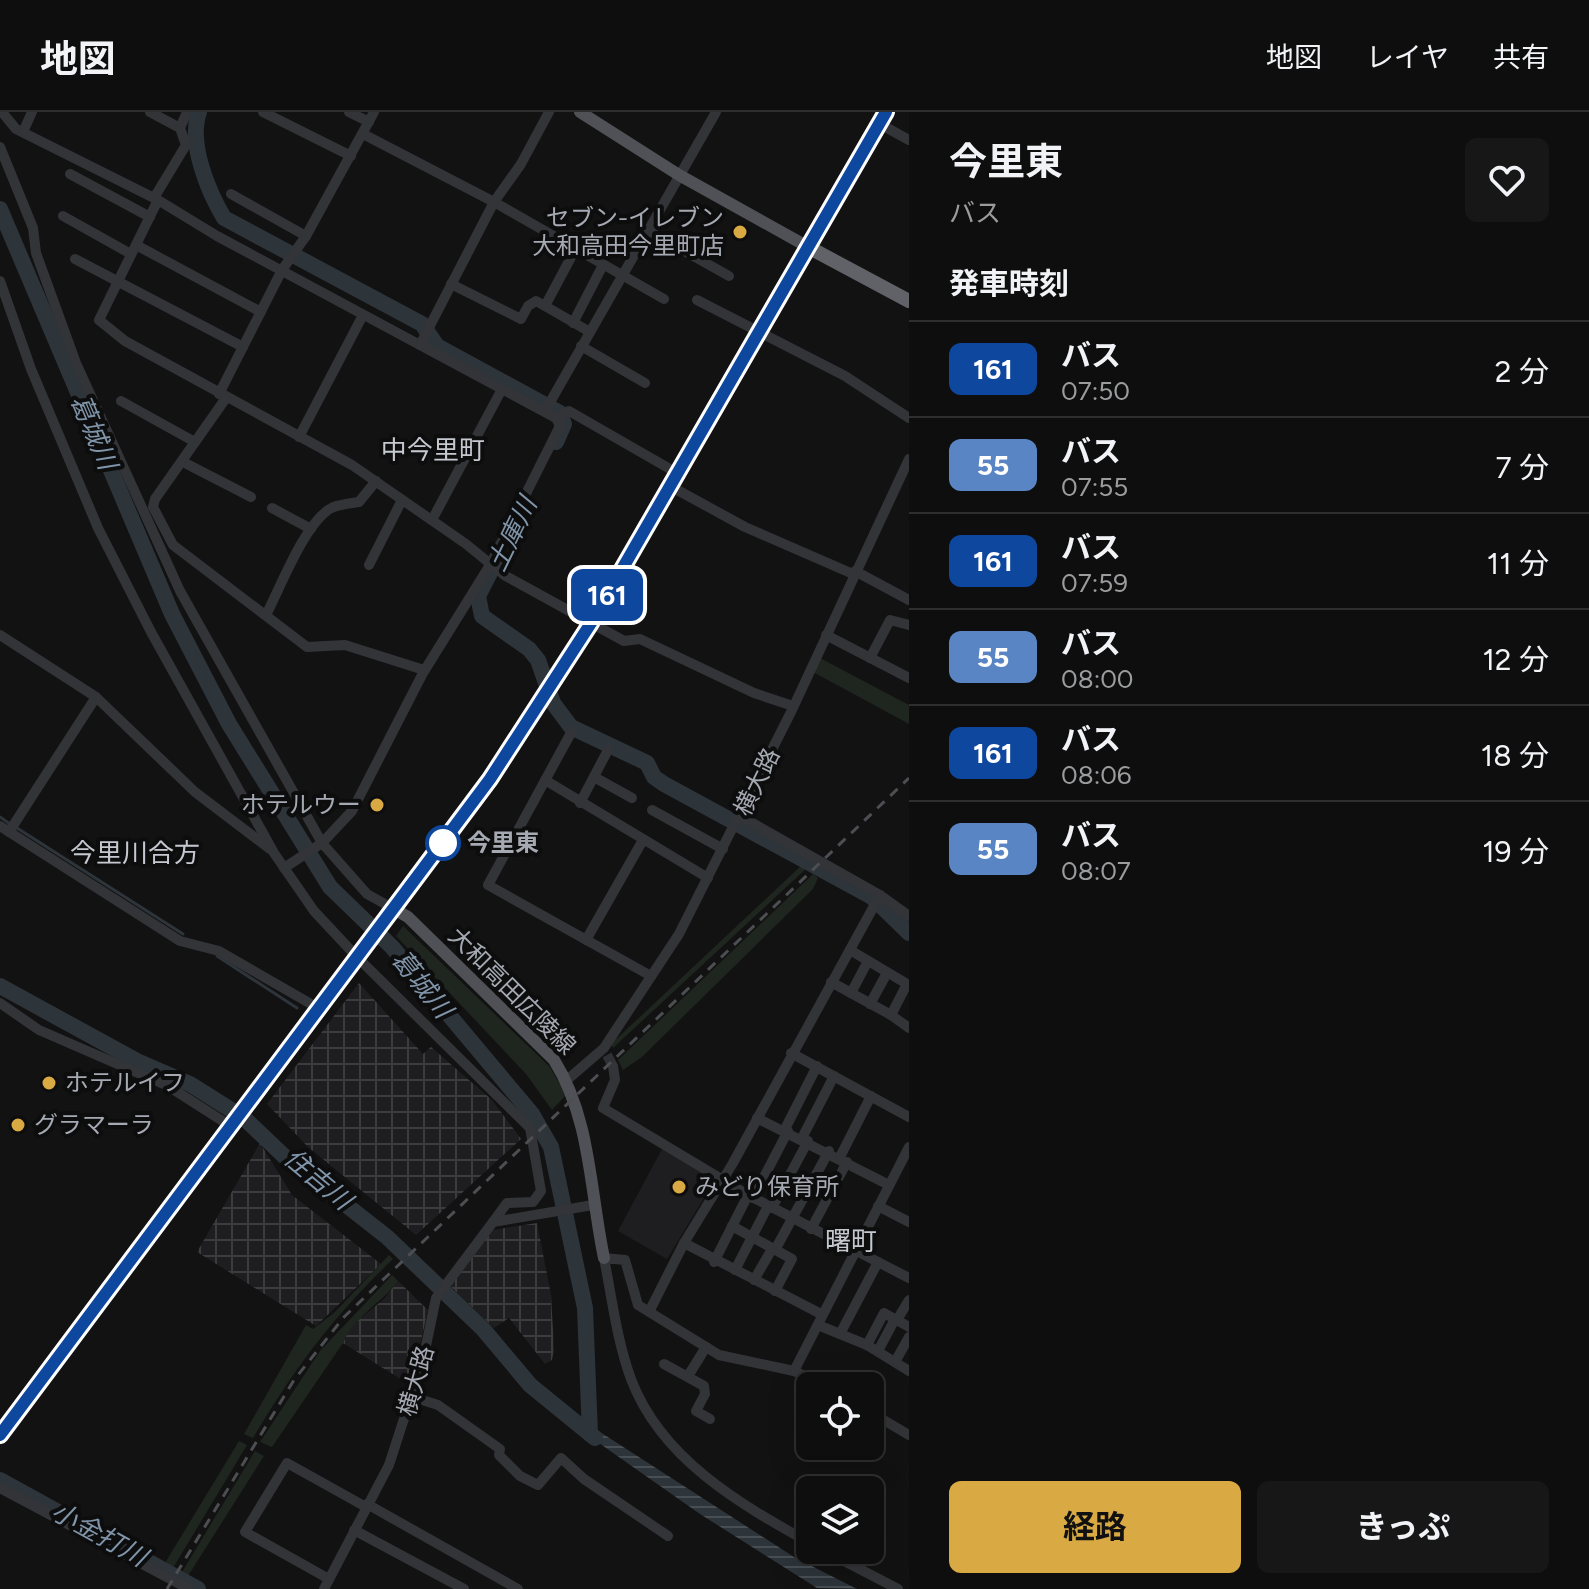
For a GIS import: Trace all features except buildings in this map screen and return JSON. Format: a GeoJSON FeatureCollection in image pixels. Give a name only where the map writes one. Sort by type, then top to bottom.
{"type":"FeatureCollection","features":[{"type":"Feature","properties":{"kind":"highway"},"geometry":{"type":"LineString","coordinates":[[0,1435],[490,779],[591,623],[885,115]]}},
{"type":"Feature","properties":{"kind":"highway"},"geometry":{"type":"LineString","coordinates":[[810,248],[909,301]]}},
{"type":"Feature","properties":{"kind":"main road"},"geometry":{"type":"LineString","coordinates":[[580,112],[679,175],[810,248]]}},
{"type":"Feature","properties":{"kind":"main road","name":"大和高田広陵線"},"geometry":{"type":"LineString","coordinates":[[390,914],[408,917],[554,1060],[567,1080],[578,1106],[589,1206],[604,1258]]}},
{"type":"Feature","properties":{"kind":"street"},"geometry":{"type":"LineString","coordinates":[[2,112],[16,129],[156,199],[502,389],[560,416],[569,411],[745,527],[909,600]]}},
{"type":"Feature","properties":{"kind":"street"},"geometry":{"type":"LineString","coordinates":[[23,132],[32,112]]}},
{"type":"Feature","properties":{"kind":"street"},"geometry":{"type":"LineString","coordinates":[[150,112],[180,128],[186,145],[156,199],[99,320],[125,341],[376,481],[490,565],[591,623],[624,641],[640,639],[754,693],[793,706]]}},
{"type":"Feature","properties":{"kind":"street"},"geometry":{"type":"LineString","coordinates":[[180,128],[187,112]]}},
{"type":"Feature","properties":{"kind":"street"},"geometry":{"type":"LineString","coordinates":[[263,112],[351,156]]}},
{"type":"Feature","properties":{"kind":"street"},"geometry":{"type":"LineString","coordinates":[[349,112],[372,117],[306,236],[282,270],[222,396],[153,507],[173,545],[307,647],[345,645],[424,670]]}},
{"type":"Feature","properties":{"kind":"street"},"geometry":{"type":"LineString","coordinates":[[420,345],[494,202],[521,164],[549,112]]}},
{"type":"Feature","properties":{"kind":"street"},"geometry":{"type":"LineString","coordinates":[[545,411],[716,112]]}},
{"type":"Feature","properties":{"kind":"street"},"geometry":{"type":"LineString","coordinates":[[885,115],[909,140]]}},
{"type":"Feature","properties":{"kind":"street"},"geometry":{"type":"LineString","coordinates":[[363,134],[494,202],[664,299]]}},
{"type":"Feature","properties":{"kind":"street"},"geometry":{"type":"LineString","coordinates":[[0,147],[33,228],[36,253],[76,363],[173,577],[320,844],[390,914]]}},
{"type":"Feature","properties":{"kind":"street"},"geometry":{"type":"LineString","coordinates":[[70,174],[150,217]]}},
{"type":"Feature","properties":{"kind":"street"},"geometry":{"type":"LineString","coordinates":[[231,194],[306,236]]}},
{"type":"Feature","properties":{"kind":"street"},"geometry":{"type":"LineString","coordinates":[[63,216],[261,312]]}},
{"type":"Feature","properties":{"kind":"street"},"geometry":{"type":"LineString","coordinates":[[647,230],[729,276]]}},
{"type":"Feature","properties":{"kind":"street"},"geometry":{"type":"LineString","coordinates":[[545,306],[576,248]]}},
{"type":"Feature","properties":{"kind":"street"},"geometry":{"type":"LineString","coordinates":[[75,259],[243,347]]}},
{"type":"Feature","properties":{"kind":"street"},"geometry":{"type":"LineString","coordinates":[[573,323],[603,265]]}},
{"type":"Feature","properties":{"kind":"street"},"geometry":{"type":"LineString","coordinates":[[0,281],[31,369],[98,528],[151,632],[274,853],[314,911],[530,1128],[541,1191],[533,1202],[507,1203],[493,1222]]}},
{"type":"Feature","properties":{"kind":"street"},"geometry":{"type":"LineString","coordinates":[[451,284],[521,319],[528,306],[536,301],[590,332]]}},
{"type":"Feature","properties":{"kind":"street"},"geometry":{"type":"LineString","coordinates":[[697,300],[845,376],[909,418]]}},
{"type":"Feature","properties":{"kind":"street"},"geometry":{"type":"LineString","coordinates":[[299,437],[363,315]]}},
{"type":"Feature","properties":{"kind":"street"},"geometry":{"type":"LineString","coordinates":[[581,346],[645,383]]}},
{"type":"Feature","properties":{"kind":"street"},"geometry":{"type":"LineString","coordinates":[[432,520],[502,389]]}},
{"type":"Feature","properties":{"kind":"street"},"geometry":{"type":"LineString","coordinates":[[121,401],[195,442]]}},
{"type":"Feature","properties":{"kind":"street"},"geometry":{"type":"LineString","coordinates":[[284,868],[320,844],[352,811],[424,670],[490,565],[555,438],[560,416]]}},
{"type":"Feature","properties":{"kind":"street","name":"横大路"},"geometry":{"type":"LineString","coordinates":[[567,1080],[606,1051],[679,934],[738,820],[909,459]]}},
{"type":"Feature","properties":{"kind":"street"},"geometry":{"type":"LineString","coordinates":[[183,462],[251,497]]}},
{"type":"Feature","properties":{"kind":"street"},"geometry":{"type":"LineString","coordinates":[[266,615],[311,529],[333,507],[359,502],[376,481]]}},
{"type":"Feature","properties":{"kind":"street"},"geometry":{"type":"LineString","coordinates":[[369,565],[402,500]]}},
{"type":"Feature","properties":{"kind":"street"},"geometry":{"type":"LineString","coordinates":[[272,508],[311,529]]}},
{"type":"Feature","properties":{"kind":"street"},"geometry":{"type":"LineString","coordinates":[[870,658],[890,620],[909,625]]}},
{"type":"Feature","properties":{"kind":"street"},"geometry":{"type":"LineString","coordinates":[[0,635],[96,697],[195,792],[242,824],[274,853]]}},
{"type":"Feature","properties":{"kind":"street"},"geometry":{"type":"LineString","coordinates":[[826,635],[909,678]]}},
{"type":"Feature","properties":{"kind":"street"},"geometry":{"type":"LineString","coordinates":[[96,697],[8,827],[180,941],[219,951],[318,1008]]}},
{"type":"Feature","properties":{"kind":"street"},"geometry":{"type":"LineString","coordinates":[[572,731],[488,885],[651,976]]}},
{"type":"Feature","properties":{"kind":"street"},"geometry":{"type":"LineString","coordinates":[[580,803],[608,750]]}},
{"type":"Feature","properties":{"kind":"street"},"geometry":{"type":"LineString","coordinates":[[594,777],[632,798]]}},
{"type":"Feature","properties":{"kind":"street"},"geometry":{"type":"LineString","coordinates":[[545,780],[708,878]]}},
{"type":"Feature","properties":{"kind":"street"},"geometry":{"type":"LineString","coordinates":[[652,810],[723,849]]}},
{"type":"Feature","properties":{"kind":"street"},"geometry":{"type":"LineString","coordinates":[[738,820],[909,916]]}},
{"type":"Feature","properties":{"kind":"street"},"geometry":{"type":"LineString","coordinates":[[586,940],[643,840]]}},
{"type":"Feature","properties":{"kind":"street"},"geometry":{"type":"LineString","coordinates":[[650,1310],[684,1243],[878,899]]}},
{"type":"Feature","properties":{"kind":"street"},"geometry":{"type":"LineString","coordinates":[[850,950],[908,985],[891,1015]]}},
{"type":"Feature","properties":{"kind":"street"},"geometry":{"type":"LineString","coordinates":[[851,993],[868,961]]}},
{"type":"Feature","properties":{"kind":"street"},"geometry":{"type":"LineString","coordinates":[[870,1004],[887,973]]}},
{"type":"Feature","properties":{"kind":"street"},"geometry":{"type":"LineString","coordinates":[[831,982],[909,1028]]}},
{"type":"Feature","properties":{"kind":"street"},"geometry":{"type":"LineString","coordinates":[[0,1003],[39,1030],[168,1086],[233,1125]]}},
{"type":"Feature","properties":{"kind":"street"},"geometry":{"type":"LineString","coordinates":[[791,1053],[909,1117]]}},
{"type":"Feature","properties":{"kind":"street"},"geometry":{"type":"LineString","coordinates":[[613,1066],[615,1080],[603,1108],[770,1207],[909,1278]]}},
{"type":"Feature","properties":{"kind":"street"},"geometry":{"type":"LineString","coordinates":[[714,1262],[787,1130],[817,1066]]}},
{"type":"Feature","properties":{"kind":"street"},"geometry":{"type":"LineString","coordinates":[[735,1270],[788,1177],[834,1076]]}},
{"type":"Feature","properties":{"kind":"street"},"geometry":{"type":"LineString","coordinates":[[811,1229],[871,1096]]}},
{"type":"Feature","properties":{"kind":"street"},"geometry":{"type":"LineString","coordinates":[[757,1118],[829,1151],[889,1185]]}},
{"type":"Feature","properties":{"kind":"street"},"geometry":{"type":"LineString","coordinates":[[796,1535],[755,1512],[712,1481],[654,1422],[632,1381],[625,1360],[604,1258],[625,1260],[635,1300],[706,1347],[750,1364],[794,1371],[889,1185],[906,1161],[909,1147]]}},
{"type":"Feature","properties":{"kind":"street"},"geometry":{"type":"LineString","coordinates":[[754,1280],[829,1151]]}},
{"type":"Feature","properties":{"kind":"street"},"geometry":{"type":"LineString","coordinates":[[788,1177],[828,1197]]}},
{"type":"Feature","properties":{"kind":"street"},"geometry":{"type":"LineString","coordinates":[[493,1222],[589,1206]]}},
{"type":"Feature","properties":{"kind":"street"},"geometry":{"type":"LineString","coordinates":[[878,1206],[909,1222]]}},
{"type":"Feature","properties":{"kind":"street","name":"横大路"},"geometry":{"type":"LineString","coordinates":[[326,1584],[389,1465],[413,1397],[436,1298],[493,1222]]}},
{"type":"Feature","properties":{"kind":"street"},"geometry":{"type":"LineString","coordinates":[[732,1226],[792,1259],[775,1291]]}},
{"type":"Feature","properties":{"kind":"street"},"geometry":{"type":"LineString","coordinates":[[684,1243],[714,1262],[775,1291],[840,1334],[867,1345],[909,1371]]}},
{"type":"Feature","properties":{"kind":"street"},"geometry":{"type":"LineString","coordinates":[[840,1334],[878,1262]]}},
{"type":"Feature","properties":{"kind":"street"},"geometry":{"type":"LineString","coordinates":[[878,1351],[909,1300]]}},
{"type":"Feature","properties":{"kind":"street"},"geometry":{"type":"LineString","coordinates":[[867,1345],[884,1313],[909,1327]]}},
{"type":"Feature","properties":{"kind":"street"},"geometry":{"type":"LineString","coordinates":[[895,1362],[909,1337]]}},
{"type":"Feature","properties":{"kind":"street"},"geometry":{"type":"LineString","coordinates":[[688,1376],[706,1347]]}},
{"type":"Feature","properties":{"kind":"street"},"geometry":{"type":"LineString","coordinates":[[664,1364],[704,1386],[705,1394],[696,1411],[710,1419]]}},
{"type":"Feature","properties":{"kind":"street"},"geometry":{"type":"LineString","coordinates":[[413,1397],[438,1405],[500,1449],[499,1455],[520,1476],[538,1485],[561,1458],[584,1479],[668,1536]]}},
{"type":"Feature","properties":{"kind":"street"},"geometry":{"type":"LineString","coordinates":[[884,1420],[909,1435]]}},
{"type":"Feature","properties":{"kind":"street"},"geometry":{"type":"LineString","coordinates":[[326,1584],[245,1532],[287,1463],[512,1588]]}},
{"type":"Feature","properties":{"kind":"street"},"geometry":{"type":"LineString","coordinates":[[0,1488],[189,1589]]}},
{"type":"Feature","properties":{"kind":"street"},"geometry":{"type":"LineString","coordinates":[[354,1530],[464,1589]]}},
{"type":"Feature","properties":{"kind":"street"},"geometry":{"type":"LineString","coordinates":[[850,1564],[898,1589]]}},
{"type":"Feature","properties":{"kind":"shaded area"},"geometry":{"type":"Polygon","coordinates":[[[820,658],[909,705],[909,724],[813,672],[820,658]]]}},
{"type":"Feature","properties":{"kind":"shaded area"},"geometry":{"type":"Polygon","coordinates":[[[804,863],[809,866],[613,1048],[611,1044],[804,863]]]}},
{"type":"Feature","properties":{"kind":"shaded area"},"geometry":{"type":"Polygon","coordinates":[[[813,874],[818,878],[813,889],[642,1057],[623,1070],[618,1060],[813,874]]]}},
{"type":"Feature","properties":{"kind":"shaded area"},"geometry":{"type":"Polygon","coordinates":[[[403,926],[550,1067],[566,1095],[552,1110],[526,1074],[396,936],[403,926]]]}},
{"type":"Feature","properties":{"kind":"shaded area"},"geometry":{"type":"Polygon","coordinates":[[[359,983],[423,1054],[431,1047],[492,1100],[521,1139],[416,1235],[308,1147],[267,1104],[359,983]]]}},
{"type":"Feature","properties":{"kind":"shaded area"},"geometry":{"type":"Polygon","coordinates":[[[260,1143],[292,1195],[381,1264],[316,1326],[197,1252],[260,1143]]]}},
{"type":"Feature","properties":{"kind":"shaded area"},"geometry":{"type":"Polygon","coordinates":[[[662,1149],[712,1176],[713,1183],[667,1259],[618,1231],[662,1149]]]}},
{"type":"Feature","properties":{"kind":"shaded area"},"geometry":{"type":"Polygon","coordinates":[[[537,1223],[551,1295],[554,1349],[552,1360],[545,1364],[509,1318],[494,1328],[450,1286],[493,1230],[537,1223]]]}},
{"type":"Feature","properties":{"kind":"shaded area"},"geometry":{"type":"Polygon","coordinates":[[[389,1255],[393,1259],[316,1344],[253,1438],[244,1434],[306,1325],[313,1329],[335,1312],[389,1255]]]}},
{"type":"Feature","properties":{"kind":"shaded area"},"geometry":{"type":"Polygon","coordinates":[[[392,1275],[398,1281],[353,1326],[272,1447],[260,1442],[320,1351],[392,1275]]]}},
{"type":"Feature","properties":{"kind":"shaded area"},"geometry":{"type":"Polygon","coordinates":[[[398,1281],[428,1310],[416,1362],[407,1383],[343,1343],[350,1327],[384,1299],[398,1281]]]}},
{"type":"Feature","properties":{"kind":"shaded area"},"geometry":{"type":"Polygon","coordinates":[[[583,1421],[796,1558],[796,1564],[808,1564],[857,1589],[817,1588],[700,1514],[579,1429],[583,1421]]]}},
{"type":"Feature","properties":{"kind":"shaded area"},"geometry":{"type":"Polygon","coordinates":[[[239,1441],[247,1445],[173,1568],[165,1563],[239,1441]]]}},
{"type":"Feature","properties":{"kind":"shaded area"},"geometry":{"type":"Polygon","coordinates":[[[255,1451],[264,1456],[188,1576],[182,1572],[255,1451]]]}},
{"type":"Feature","properties":{"kind":"waterway","name":"土庫川"},"geometry":{"type":"LineString","coordinates":[[199,112],[196,138],[201,166],[224,218],[422,324],[437,346],[560,413],[564,424],[556,442]]}},
{"type":"Feature","properties":{"kind":"waterway","name":"葛城川"},"geometry":{"type":"LineString","coordinates":[[0,209],[172,614],[229,724],[330,887],[392,947],[532,1114],[551,1147],[585,1308],[590,1434]]}},
{"type":"Feature","properties":{"kind":"waterway","name":"土庫川"},"geometry":{"type":"LineString","coordinates":[[497,559],[478,596],[482,616],[529,649],[538,660],[553,703],[571,727],[647,763],[654,777],[664,784],[872,897],[909,933]]}},
{"type":"Feature","properties":{"kind":"waterway"},"geometry":{"type":"LineString","coordinates":[[0,817],[10,824]]}},
{"type":"Feature","properties":{"kind":"waterway"},"geometry":{"type":"LineString","coordinates":[[17,828],[183,934]]}},
{"type":"Feature","properties":{"kind":"waterway"},"geometry":{"type":"LineString","coordinates":[[217,956],[297,1008]]}},
{"type":"Feature","properties":{"kind":"waterway","name":"住吉川"},"geometry":{"type":"LineString","coordinates":[[0,986],[137,1061],[190,1084],[244,1118],[285,1157],[387,1237],[483,1329],[530,1385],[595,1438]]}},
{"type":"Feature","properties":{"kind":"waterway","name":"小金打川"},"geometry":{"type":"LineString","coordinates":[[0,1480],[198,1589]]}},
{"type":"Feature","properties":{"kind":"tunnel"},"geometry":{"type":"LineString","coordinates":[[607,1055],[613,1066]]}},
{"type":"Feature","properties":{"kind":"railway"},"geometry":{"type":"LineString","coordinates":[[167,1589],[294,1380],[344,1317],[909,778]]}},
{"type":"Feature","properties":{"kind":"bus line","name":"161"},"geometry":{"type":"LineString","coordinates":[[0,1435],[490,779],[591,623],[886,112]]}},
{"type":"Feature","properties":{"kind":"place","name":"セブン-イレブン 大和高田今里町店"},"geometry":{"type":"Point","coordinates":[740,232]}},
{"type":"Feature","properties":{"kind":"place","name":"ホテルウー"},"geometry":{"type":"Point","coordinates":[377,805]}},
{"type":"Feature","properties":{"kind":"place","name":"今里東"},"geometry":{"type":"Point","coordinates":[443,843]}},
{"type":"Feature","properties":{"kind":"place","name":"ホテルイフ"},"geometry":{"type":"Point","coordinates":[49,1083]}},
{"type":"Feature","properties":{"kind":"place","name":"グラマーラ"},"geometry":{"type":"Point","coordinates":[18,1125]}},
{"type":"Feature","properties":{"kind":"place","name":"みどり保育所"},"geometry":{"type":"Point","coordinates":[679,1187]}},
{"type":"Feature","properties":{"kind":"district","name":"中今里町"},"geometry":{"type":"Point","coordinates":[433,450]}},
{"type":"Feature","properties":{"kind":"district","name":"今里川合方"},"geometry":{"type":"Point","coordinates":[135,853]}},
{"type":"Feature","properties":{"kind":"district","name":"曙町"},"geometry":{"type":"Point","coordinates":[851,1241]}}]}
